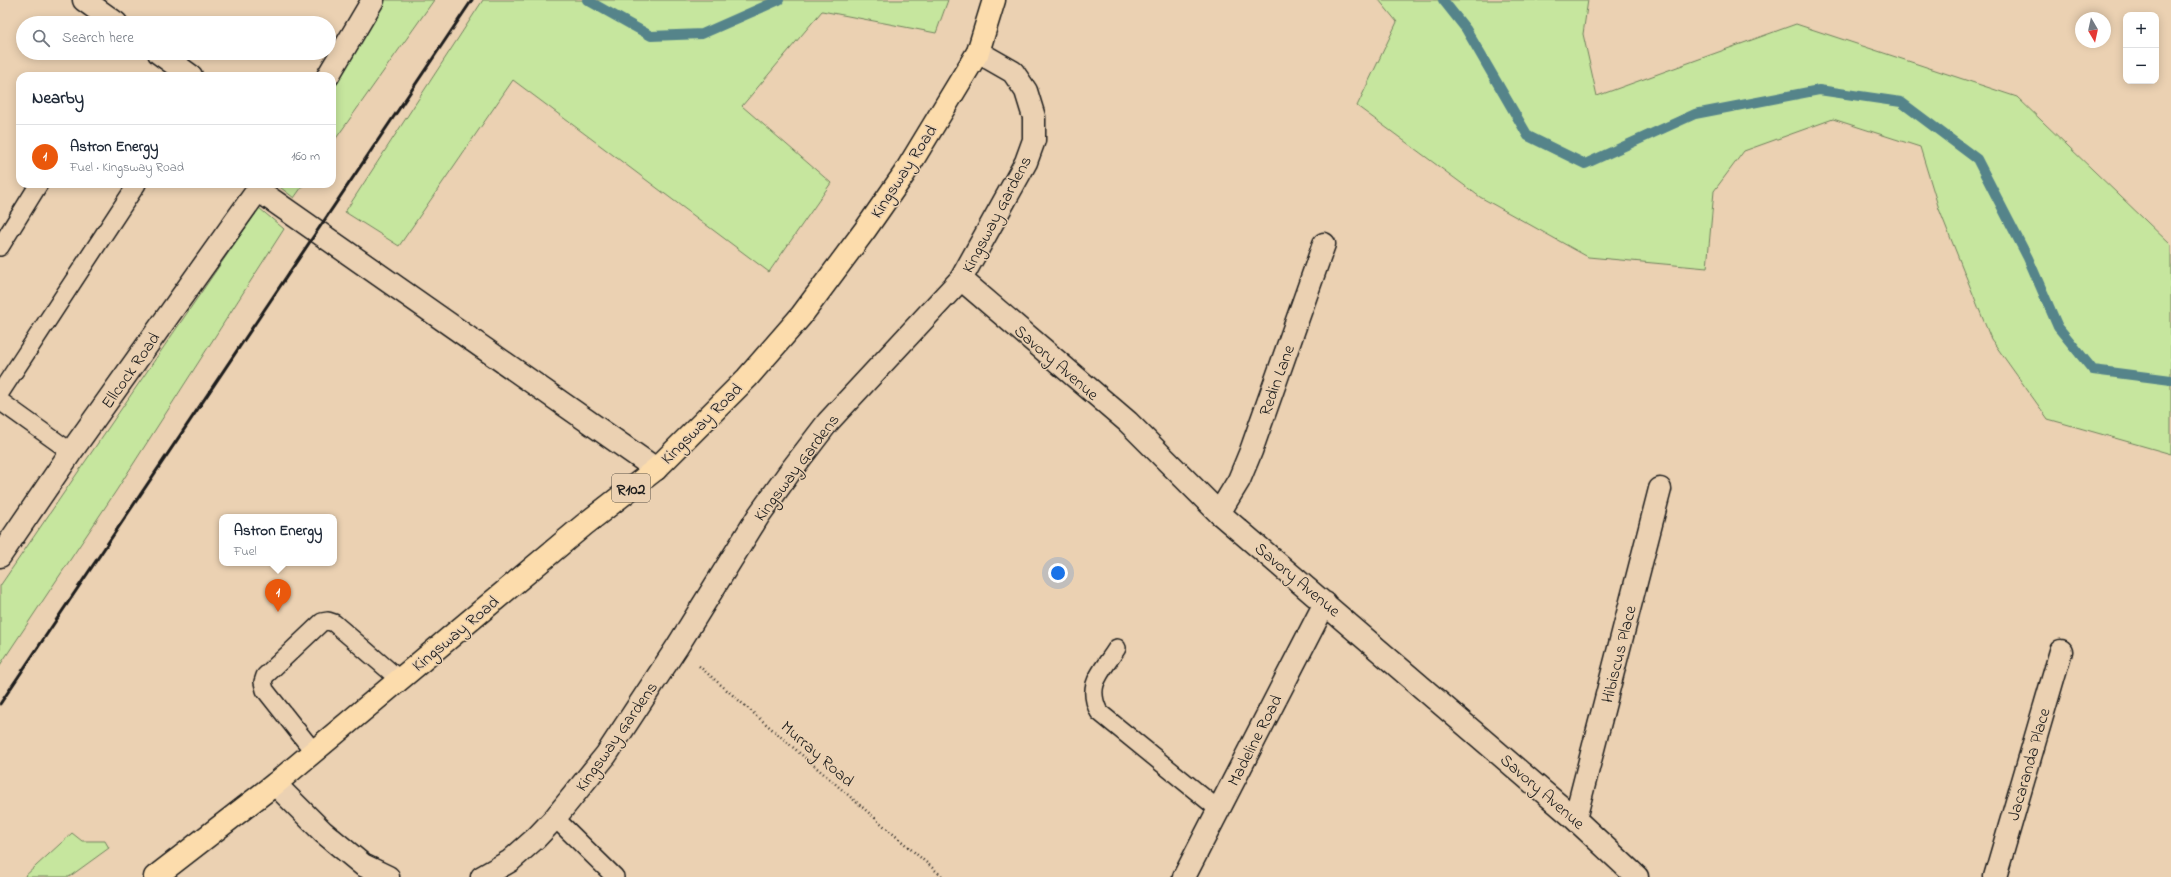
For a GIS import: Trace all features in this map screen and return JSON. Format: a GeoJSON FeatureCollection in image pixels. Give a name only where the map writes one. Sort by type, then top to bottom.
{"type":"FeatureCollection","features":[{"type":"Feature","properties":{"kind":"main road","name":"Kingsway Road"},"geometry":{"type":"LineString","coordinates":[[155,877],[275,784],[578,530],[656,469],[747,378],[801,316],[865,230],[904,174],[978,52],[994,0]]}},
{"type":"Feature","properties":{"kind":"street"},"geometry":{"type":"LineString","coordinates":[[84,0],[106,16]]}},
{"type":"Feature","properties":{"kind":"street"},"geometry":{"type":"LineString","coordinates":[[330,72],[373,0]]}},
{"type":"Feature","properties":{"kind":"street","name":"Kingsway Gardens"},"geometry":{"type":"LineString","coordinates":[[482,877],[510,861],[555,818],[606,756],[760,515],[823,427],[961,280],[1026,162],[1034,140],[1034,117],[1026,91],[1013,72],[978,52]]}},
{"type":"Feature","properties":{"kind":"street"},"geometry":{"type":"LineString","coordinates":[[169,60],[185,72]]}},
{"type":"Feature","properties":{"kind":"street","name":"Ellcock Road"},"geometry":{"type":"LineString","coordinates":[[0,556],[71,452],[259,188]]}},
{"type":"Feature","properties":{"kind":"street"},"geometry":{"type":"LineString","coordinates":[[261,188],[656,469]]}},
{"type":"Feature","properties":{"kind":"street","name":"Redin Lane"},"geometry":{"type":"LineString","coordinates":[[1219,513],[1239,480],[1251,451],[1324,244]]}},
{"type":"Feature","properties":{"kind":"street","name":"Savory Avenue"},"geometry":{"type":"LineString","coordinates":[[961,280],[1128,422],[1219,513],[1325,602],[1575,819],[1637,877]]}},
{"type":"Feature","properties":{"kind":"street","name":"Hibiscus Place"},"geometry":{"type":"LineString","coordinates":[[1575,819],[1660,489]]}},
{"type":"Feature","properties":{"kind":"street","name":"Madeline Road"},"geometry":{"type":"LineString","coordinates":[[1184,877],[1325,602]]}},
{"type":"Feature","properties":{"kind":"street","name":"Jacaranda Place"},"geometry":{"type":"LineString","coordinates":[[1994,877],[2061,651]]}},
{"type":"Feature","properties":{"kind":"street"},"geometry":{"type":"LineString","coordinates":[[275,784],[361,871],[388,877]]}},
{"type":"Feature","properties":{"kind":"lane"},"geometry":{"type":"LineString","coordinates":[[0,247],[37,188]]}},
{"type":"Feature","properties":{"kind":"lane"},"geometry":{"type":"LineString","coordinates":[[0,393],[134,188]]}},
{"type":"Feature","properties":{"kind":"lane"},"geometry":{"type":"LineString","coordinates":[[0,401],[71,452]]}},
{"type":"Feature","properties":{"kind":"lane"},"geometry":{"type":"LineString","coordinates":[[314,752],[266,690],[263,682],[265,676],[322,622],[328,621],[334,623],[400,680]]}},
{"type":"Feature","properties":{"kind":"lane"},"geometry":{"type":"LineString","coordinates":[[1117,648],[1094,685],[1092,694],[1099,712],[1218,809]]}},
{"type":"Feature","properties":{"kind":"lane"},"geometry":{"type":"LineString","coordinates":[[555,818],[615,877]]}},
{"type":"Feature","properties":{"kind":"path","name":"Murray Road"},"geometry":{"type":"LineString","coordinates":[[677,647],[943,877]]}},
{"type":"Feature","properties":{"kind":"green space"},"geometry":{"type":"Polygon","coordinates":[[[383,0],[434,0],[336,138],[336,83],[383,0]]]}},
{"type":"Feature","properties":{"kind":"green space"},"geometry":{"type":"Polygon","coordinates":[[[483,0],[948,0],[936,33],[822,11],[742,106],[831,183],[769,272],[513,80],[399,246],[345,212],[483,0]]]}},
{"type":"Feature","properties":{"kind":"green space"},"geometry":{"type":"Polygon","coordinates":[[[1379,0],[1588,0],[1583,34],[1597,96],[1796,24],[2017,97],[2171,245],[2171,454],[2048,419],[1991,339],[1939,209],[1920,147],[1833,119],[1744,151],[1714,191],[1707,268],[1588,257],[1480,197],[1357,106],[1397,22],[1379,0]]]}},
{"type":"Feature","properties":{"kind":"green space"},"geometry":{"type":"Polygon","coordinates":[[[281,188],[301,188],[294,198],[281,188]]]}},
{"type":"Feature","properties":{"kind":"green space"},"geometry":{"type":"Polygon","coordinates":[[[259,208],[284,229],[116,491],[0,665],[0,586],[259,208]]]}},
{"type":"Feature","properties":{"kind":"green space"},"geometry":{"type":"Polygon","coordinates":[[[72,833],[82,841],[105,841],[109,848],[69,877],[24,877],[72,833]]]}},
{"type":"Feature","properties":{"kind":"waterway"},"geometry":{"type":"LineString","coordinates":[[587,0],[651,36],[702,34],[779,0]]}},
{"type":"Feature","properties":{"kind":"waterway"},"geometry":{"type":"LineString","coordinates":[[1443,0],[1466,29],[1528,136],[1585,164],[1695,114],[1819,90],[1901,102],[1977,159],[2028,258],[2058,327],[2093,370],[2171,380]]}},
{"type":"Feature","properties":{"kind":"railway"},"geometry":{"type":"LineString","coordinates":[[0,704],[472,0]]}},
{"type":"Feature","properties":{"kind":"place","name":"Astron Energy"},"geometry":{"type":"Point","coordinates":[278,612]}}]}
